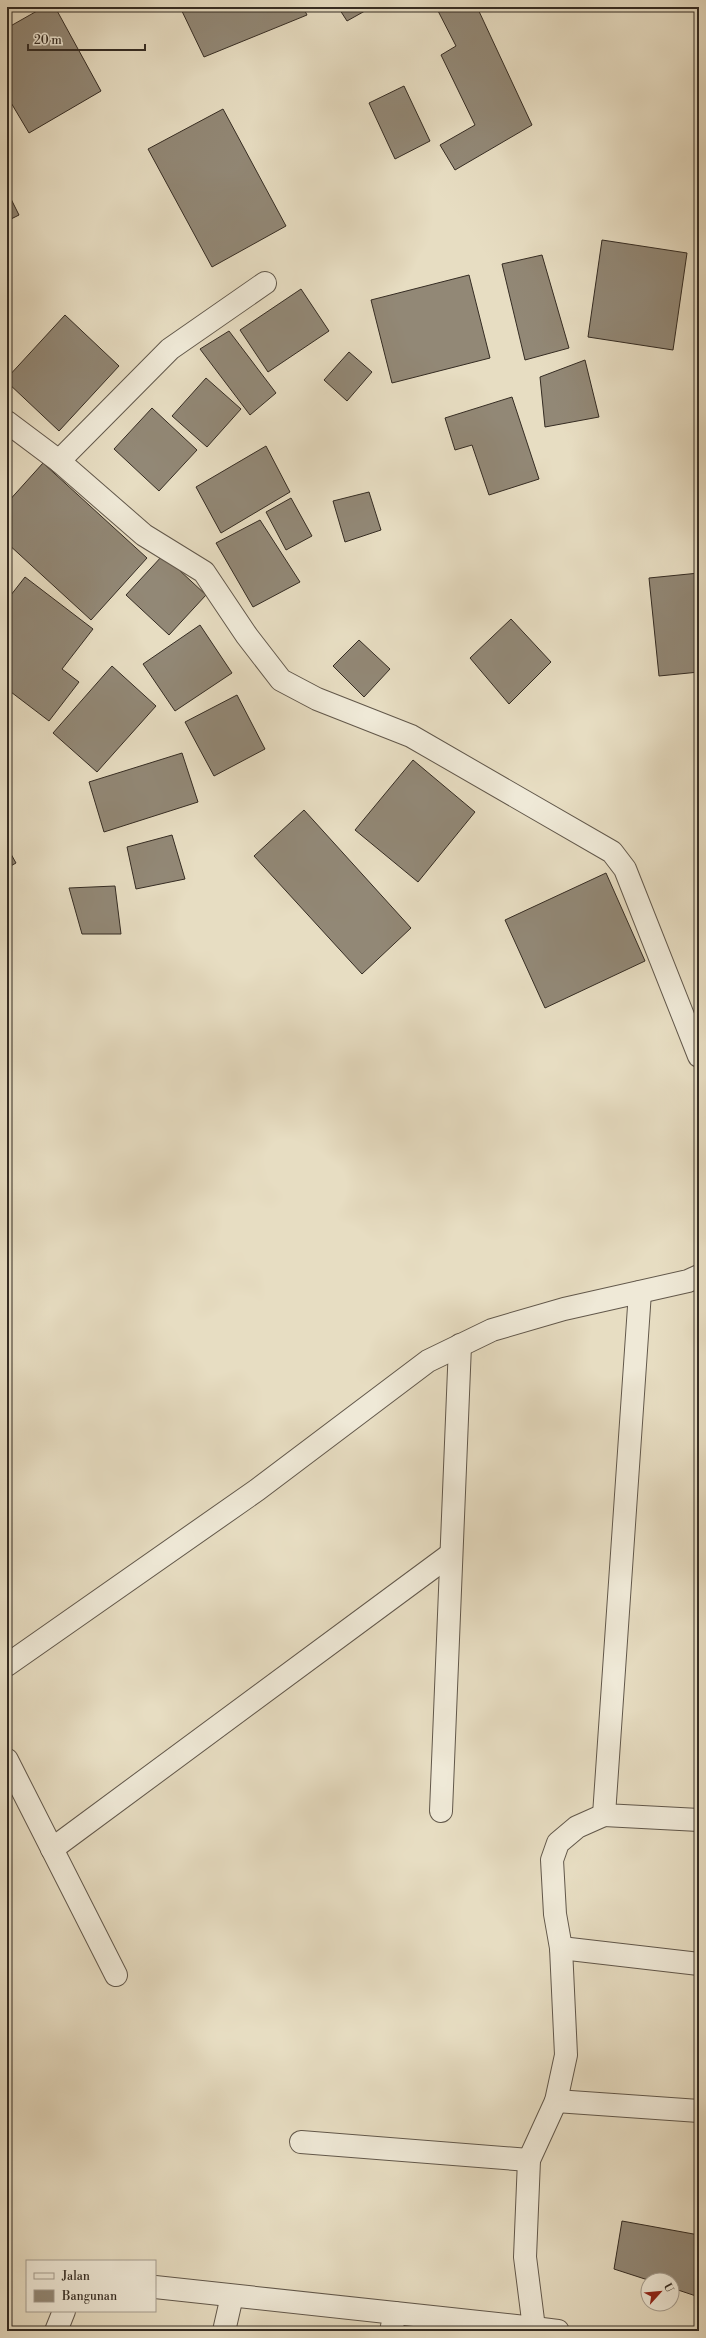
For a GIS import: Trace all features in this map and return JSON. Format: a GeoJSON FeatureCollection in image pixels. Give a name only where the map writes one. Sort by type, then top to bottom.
{"type":"FeatureCollection","features":[{"type":"Feature","properties":{"kind":"street"},"geometry":{"type":"LineString","coordinates":[[59,461],[170,349],[265,283]]}},
{"type":"Feature","properties":{"kind":"street"},"geometry":{"type":"LineString","coordinates":[[7,422],[59,461],[144,535],[204,572],[247,636],[281,680],[317,699],[411,736],[612,852],[625,869],[699,1056]]}},
{"type":"Feature","properties":{"kind":"street"},"geometry":{"type":"LineString","coordinates":[[7,1665],[257,1490],[428,1361],[492,1330],[564,1309],[688,1281],[699,1276]]}},
{"type":"Feature","properties":{"kind":"street"},"geometry":{"type":"LineString","coordinates":[[604,1815],[640,1292]]}},
{"type":"Feature","properties":{"kind":"street"},"geometry":{"type":"LineString","coordinates":[[442,1811],[460,1345]]}},
{"type":"Feature","properties":{"kind":"street"},"geometry":{"type":"LineString","coordinates":[[52,1849],[451,1554]]}},
{"type":"Feature","properties":{"kind":"street"},"geometry":{"type":"LineString","coordinates":[[7,1760],[116,1975]]}},
{"type":"Feature","properties":{"kind":"street"},"geometry":{"type":"LineString","coordinates":[[535,2329],[525,2257],[529,2160],[556,2102],[566,2055],[561,1948],[555,1914],[552,1860],[558,1843],[576,1827],[604,1815],[699,1820]]}},
{"type":"Feature","properties":{"kind":"street"},"geometry":{"type":"LineString","coordinates":[[561,1948],[699,1964]]}},
{"type":"Feature","properties":{"kind":"street"},"geometry":{"type":"LineString","coordinates":[[556,2102],[699,2111]]}},
{"type":"Feature","properties":{"kind":"street"},"geometry":{"type":"LineString","coordinates":[[301,2142],[529,2160]]}},
{"type":"Feature","properties":{"kind":"street"},"geometry":{"type":"LineString","coordinates":[[156,2287],[232,2296],[393,2322],[558,2331]]}},
{"type":"Feature","properties":{"kind":"street"},"geometry":{"type":"LineString","coordinates":[[224,2331],[232,2296]]}},
{"type":"Feature","properties":{"kind":"street"},"geometry":{"type":"LineString","coordinates":[[56,2331],[64,2312]]}},
{"type":"Feature","properties":{"kind":"building"},"geometry":{"type":"Polygon","coordinates":[[[44,7],[55,7],[101,91],[29,133],[7,96],[7,28],[44,7]]]}},
{"type":"Feature","properties":{"kind":"building"},"geometry":{"type":"Polygon","coordinates":[[[180,7],[303,7],[307,15],[204,57],[180,7]]]}},
{"type":"Feature","properties":{"kind":"building"},"geometry":{"type":"Polygon","coordinates":[[[338,7],[372,7],[347,21],[338,7]]]}},
{"type":"Feature","properties":{"kind":"building"},"geometry":{"type":"Polygon","coordinates":[[[436,7],[477,7],[532,125],[455,170],[440,145],[475,125],[441,55],[456,46],[436,7]]]}},
{"type":"Feature","properties":{"kind":"building"},"geometry":{"type":"Polygon","coordinates":[[[404,86],[430,141],[395,159],[369,103],[404,86]]]}},
{"type":"Feature","properties":{"kind":"building"},"geometry":{"type":"Polygon","coordinates":[[[223,109],[286,226],[212,267],[148,149],[223,109]]]}},
{"type":"Feature","properties":{"kind":"building"},"geometry":{"type":"Polygon","coordinates":[[[7,191],[19,215],[7,221],[7,191]]]}},
{"type":"Feature","properties":{"kind":"building"},"geometry":{"type":"Polygon","coordinates":[[[602,240],[687,253],[673,350],[588,337],[602,240]]]}},
{"type":"Feature","properties":{"kind":"building"},"geometry":{"type":"Polygon","coordinates":[[[542,255],[569,348],[525,360],[502,264],[542,255]]]}},
{"type":"Feature","properties":{"kind":"building"},"geometry":{"type":"Polygon","coordinates":[[[469,275],[490,358],[392,383],[371,300],[469,275]]]}},
{"type":"Feature","properties":{"kind":"building"},"geometry":{"type":"Polygon","coordinates":[[[301,289],[329,331],[268,372],[240,330],[301,289]]]}},
{"type":"Feature","properties":{"kind":"building"},"geometry":{"type":"Polygon","coordinates":[[[65,315],[119,366],[59,431],[7,382],[7,378],[65,315]]]}},
{"type":"Feature","properties":{"kind":"building"},"geometry":{"type":"Polygon","coordinates":[[[229,331],[276,393],[250,415],[200,349],[229,331]]]}},
{"type":"Feature","properties":{"kind":"building"},"geometry":{"type":"Polygon","coordinates":[[[349,352],[372,372],[347,401],[324,380],[349,352]]]}},
{"type":"Feature","properties":{"kind":"building"},"geometry":{"type":"Polygon","coordinates":[[[585,360],[599,417],[545,427],[540,377],[585,360]]]}},
{"type":"Feature","properties":{"kind":"building"},"geometry":{"type":"Polygon","coordinates":[[[206,378],[241,409],[207,447],[172,416],[206,378]]]}},
{"type":"Feature","properties":{"kind":"building"},"geometry":{"type":"Polygon","coordinates":[[[512,397],[539,479],[489,495],[472,445],[455,450],[445,418],[512,397]]]}},
{"type":"Feature","properties":{"kind":"building"},"geometry":{"type":"Polygon","coordinates":[[[152,408],[197,450],[159,491],[114,449],[152,408]]]}},
{"type":"Feature","properties":{"kind":"building"},"geometry":{"type":"Polygon","coordinates":[[[266,446],[290,492],[221,533],[196,487],[266,446]]]}},
{"type":"Feature","properties":{"kind":"building"},"geometry":{"type":"Polygon","coordinates":[[[43,463],[147,558],[91,620],[7,543],[7,503],[43,463]]]}},
{"type":"Feature","properties":{"kind":"building"},"geometry":{"type":"Polygon","coordinates":[[[369,492],[381,530],[345,542],[333,501],[369,492]]]}},
{"type":"Feature","properties":{"kind":"building"},"geometry":{"type":"Polygon","coordinates":[[[291,498],[312,536],[286,550],[266,512],[291,498]]]}},
{"type":"Feature","properties":{"kind":"building"},"geometry":{"type":"Polygon","coordinates":[[[260,520],[300,582],[253,607],[216,543],[260,520]]]}},
{"type":"Feature","properties":{"kind":"building"},"geometry":{"type":"Polygon","coordinates":[[[163,555],[206,595],[169,635],[126,595],[163,555]]]}},
{"type":"Feature","properties":{"kind":"building"},"geometry":{"type":"Polygon","coordinates":[[[699,573],[699,672],[659,676],[649,578],[699,573]]]}},
{"type":"Feature","properties":{"kind":"building"},"geometry":{"type":"Polygon","coordinates":[[[25,577],[93,629],[62,669],[79,682],[49,721],[7,689],[7,600],[25,577]]]}},
{"type":"Feature","properties":{"kind":"building"},"geometry":{"type":"Polygon","coordinates":[[[511,619],[551,662],[509,704],[470,658],[511,619]]]}},
{"type":"Feature","properties":{"kind":"building"},"geometry":{"type":"Polygon","coordinates":[[[200,625],[232,673],[175,711],[143,664],[200,625]]]}},
{"type":"Feature","properties":{"kind":"building"},"geometry":{"type":"Polygon","coordinates":[[[359,640],[390,669],[364,697],[333,666],[359,640]]]}},
{"type":"Feature","properties":{"kind":"building"},"geometry":{"type":"Polygon","coordinates":[[[112,666],[156,706],[97,772],[53,733],[112,666]]]}},
{"type":"Feature","properties":{"kind":"building"},"geometry":{"type":"Polygon","coordinates":[[[237,695],[265,749],[214,776],[185,722],[237,695]]]}},
{"type":"Feature","properties":{"kind":"building"},"geometry":{"type":"Polygon","coordinates":[[[182,753],[198,802],[104,832],[89,782],[182,753]]]}},
{"type":"Feature","properties":{"kind":"building"},"geometry":{"type":"Polygon","coordinates":[[[413,760],[475,812],[418,882],[355,830],[413,760]]]}},
{"type":"Feature","properties":{"kind":"building"},"geometry":{"type":"Polygon","coordinates":[[[304,810],[411,928],[362,974],[254,856],[304,810]]]}},
{"type":"Feature","properties":{"kind":"building"},"geometry":{"type":"Polygon","coordinates":[[[172,835],[185,879],[136,889],[127,847],[172,835]]]}},
{"type":"Feature","properties":{"kind":"building"},"geometry":{"type":"Polygon","coordinates":[[[7,847],[16,863],[7,868],[7,847]]]}},
{"type":"Feature","properties":{"kind":"building"},"geometry":{"type":"Polygon","coordinates":[[[606,873],[645,961],[545,1008],[505,920],[606,873]]]}},
{"type":"Feature","properties":{"kind":"building"},"geometry":{"type":"Polygon","coordinates":[[[115,886],[121,934],[82,934],[69,888],[115,886]]]}},
{"type":"Feature","properties":{"kind":"building"},"geometry":{"type":"Polygon","coordinates":[[[622,2221],[699,2235],[699,2297],[680,2291],[680,2272],[640,2272],[640,2277],[614,2269],[622,2221]]]}}]}
